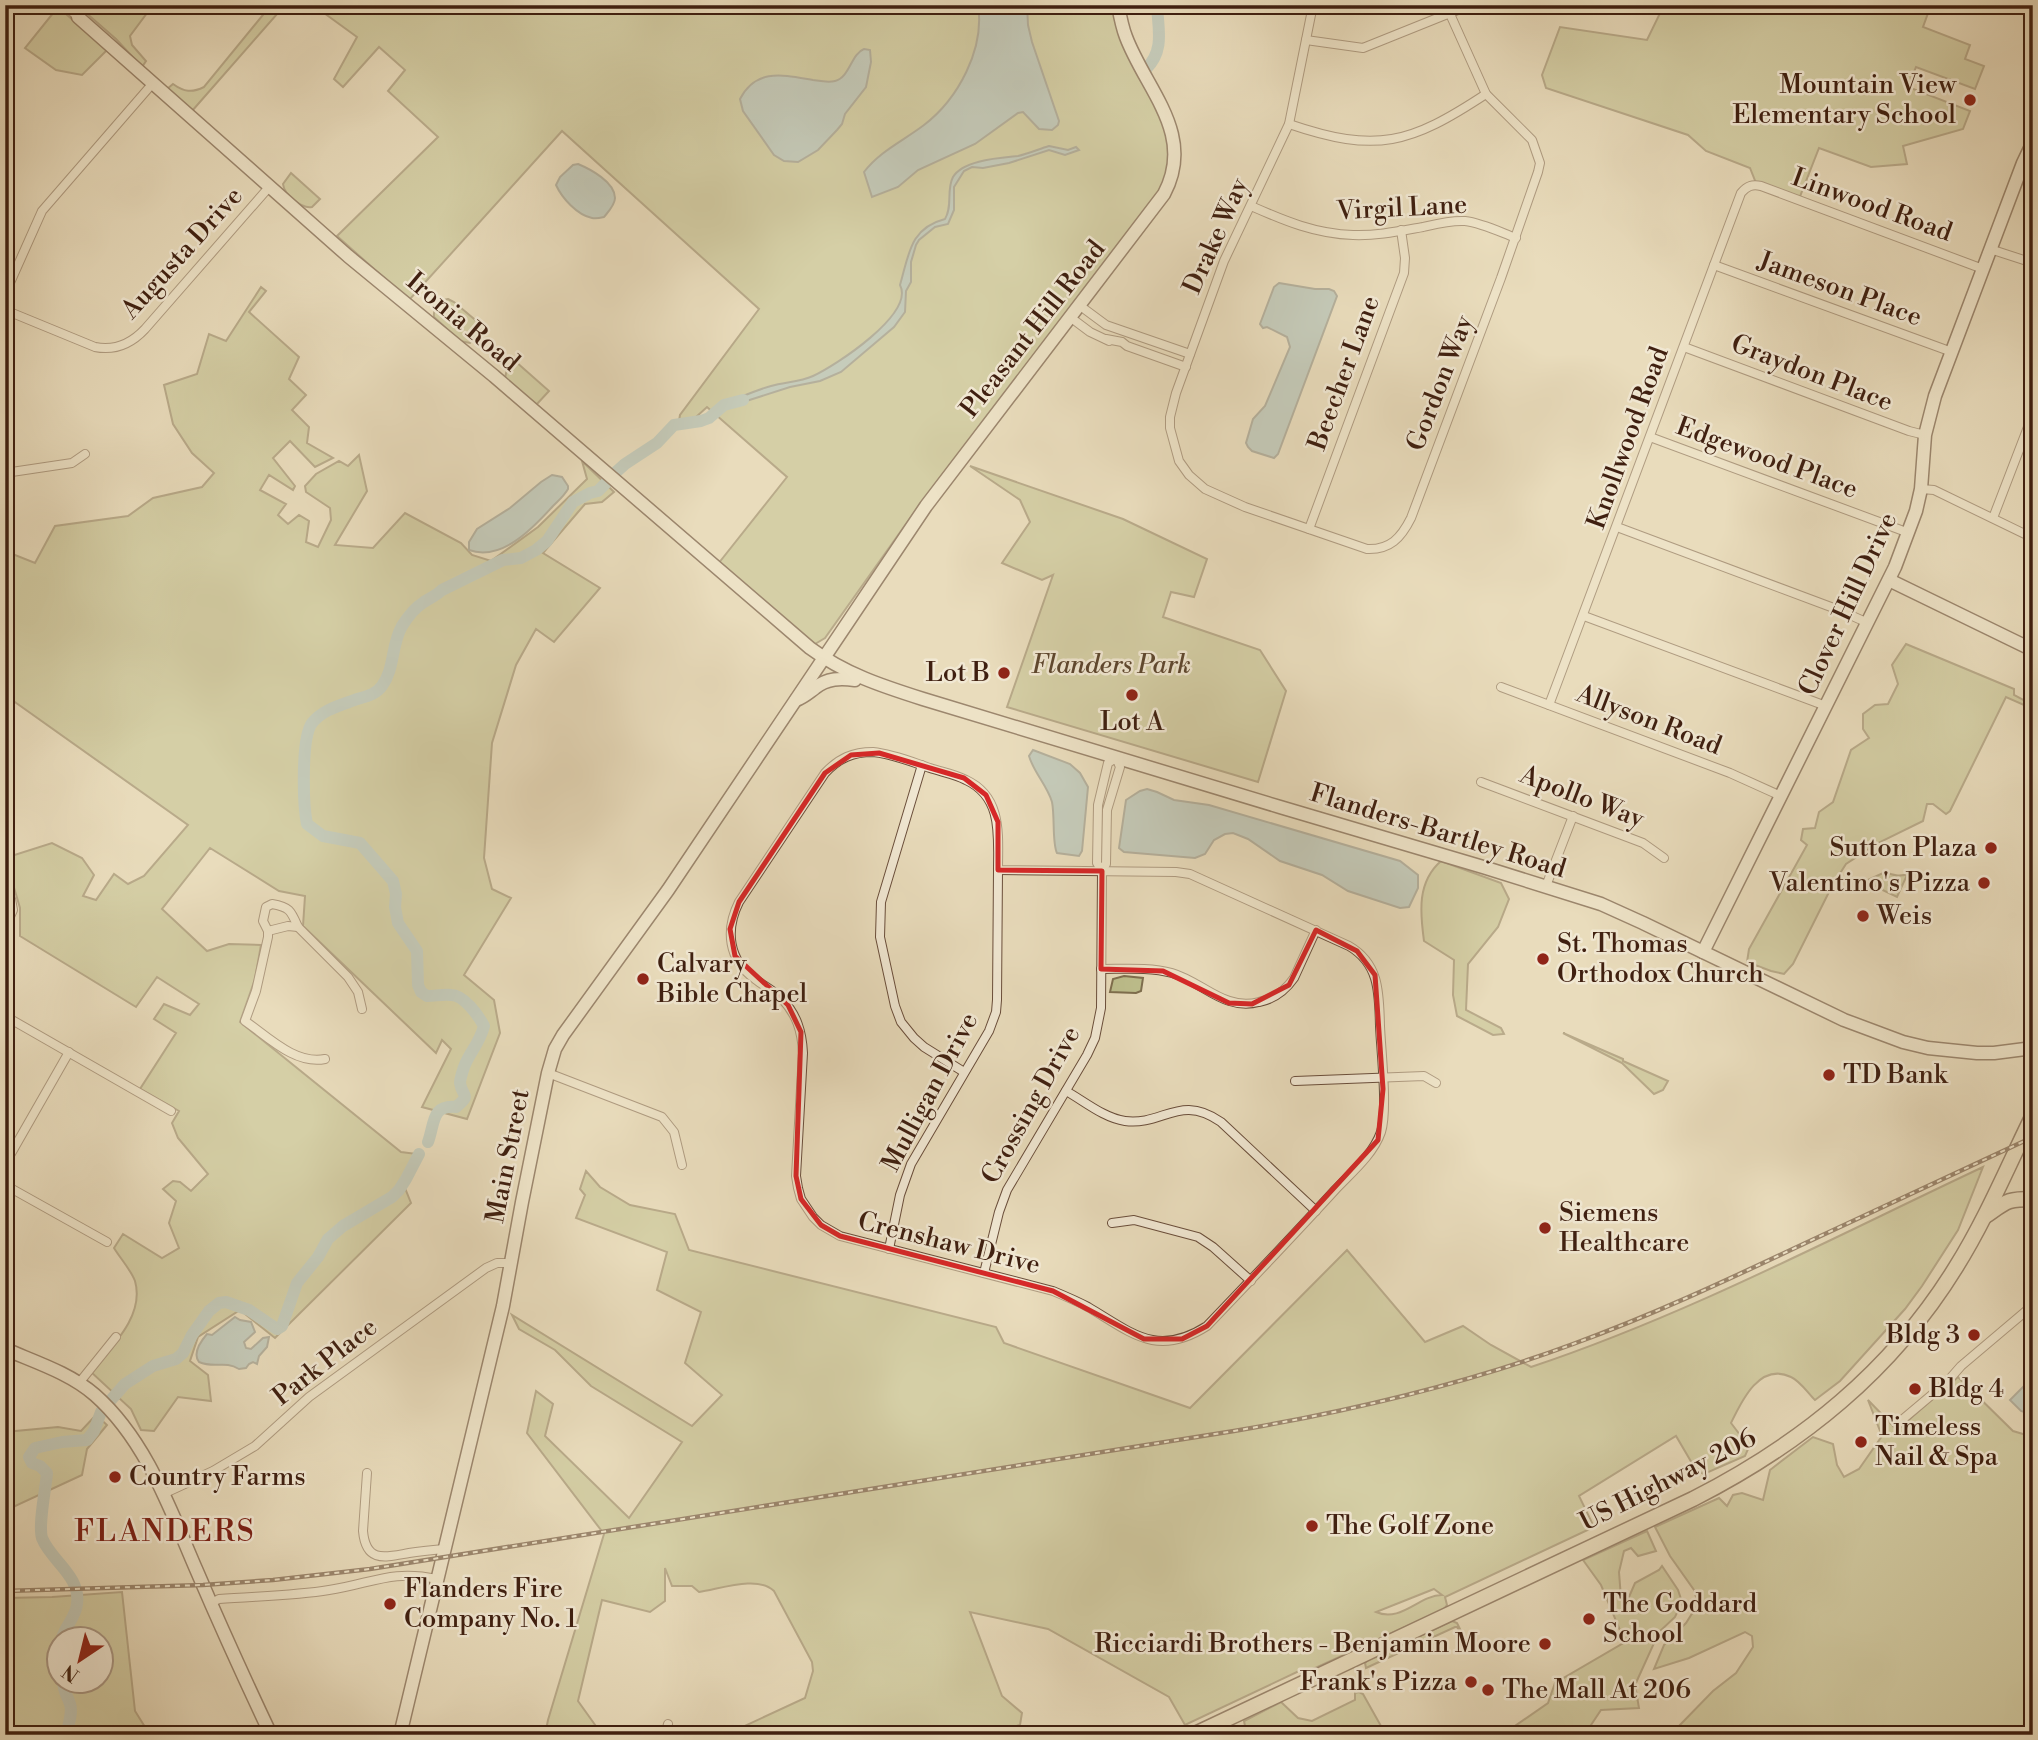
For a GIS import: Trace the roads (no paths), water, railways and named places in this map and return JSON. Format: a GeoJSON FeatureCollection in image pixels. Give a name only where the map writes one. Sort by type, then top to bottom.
{"type":"FeatureCollection","features":[{"type":"Feature","properties":{"kind":"highway","name":"US Highway 206"},"geometry":{"type":"LineString","coordinates":[[1193,1735],[1693,1499],[1768,1458],[1802,1434],[1835,1408],[1898,1345],[1955,1268],[1983,1218],[2033,1115]]}},
{"type":"Feature","properties":{"kind":"highway"},"geometry":{"type":"LineString","coordinates":[[1983,1218],[2005,1202],[2033,1199]]}},
{"type":"Feature","properties":{"kind":"street"},"geometry":{"type":"LineString","coordinates":[[65,5],[78,17]]}},
{"type":"Feature","properties":{"kind":"street","name":"Pleasant Hill Road"},"geometry":{"type":"LineString","coordinates":[[823,658],[926,506],[1160,200],[1170,182],[1174,163],[1174,140],[1168,120],[1127,41],[1118,5]]}},
{"type":"Feature","properties":{"kind":"street","name":"Drake Way"},"geometry":{"type":"LineString","coordinates":[[1175,449],[1170,417],[1176,393],[1224,261],[1289,124],[1313,5]]}},
{"type":"Feature","properties":{"kind":"street"},"geometry":{"type":"LineString","coordinates":[[1306,40],[1363,48],[1470,5]]}},
{"type":"Feature","properties":{"kind":"street","name":"Gordon Way"},"geometry":{"type":"LineString","coordinates":[[1175,449],[1179,461],[1189,475],[1205,489],[1245,507],[1367,549],[1385,548],[1399,538],[1411,519],[1516,238],[1535,186],[1539,163],[1532,141],[1486,94],[1450,14]]}},
{"type":"Feature","properties":{"kind":"street","name":"Ironia Road"},"geometry":{"type":"LineString","coordinates":[[78,17],[365,270],[494,376],[823,658]]}},
{"type":"Feature","properties":{"kind":"street"},"geometry":{"type":"LineString","coordinates":[[5,294],[42,211],[153,83]]}},
{"type":"Feature","properties":{"kind":"street"},"geometry":{"type":"LineString","coordinates":[[1289,124],[1343,139],[1387,141],[1430,128],[1486,94]]}},
{"type":"Feature","properties":{"kind":"street","name":"Clover Hill Drive"},"geometry":{"type":"LineString","coordinates":[[1703,952],[1868,623],[1909,533],[1921,489],[1925,435],[1935,396],[2033,142]]}},
{"type":"Feature","properties":{"kind":"street","name":"Augusta Drive"},"geometry":{"type":"LineString","coordinates":[[5,310],[95,347],[114,348],[126,344],[145,329],[270,186]]}},
{"type":"Feature","properties":{"kind":"street","name":"Linwood Road"},"geometry":{"type":"LineString","coordinates":[[1747,187],[1761,186],[1983,269]]}},
{"type":"Feature","properties":{"kind":"street","name":"Knollwood Road"},"geometry":{"type":"LineString","coordinates":[[1549,705],[1741,193],[1747,187]]}},
{"type":"Feature","properties":{"kind":"street","name":"Virgil Lane"},"geometry":{"type":"LineString","coordinates":[[1251,206],[1310,230],[1329,234],[1356,235],[1463,221],[1516,238]]}},
{"type":"Feature","properties":{"kind":"street","name":"Beecher Lane"},"geometry":{"type":"LineString","coordinates":[[1309,529],[1404,273],[1401,230]]}},
{"type":"Feature","properties":{"kind":"street"},"geometry":{"type":"LineString","coordinates":[[1990,250],[2033,263]]}},
{"type":"Feature","properties":{"kind":"street","name":"Jameson Place"},"geometry":{"type":"LineString","coordinates":[[1714,265],[1952,352]]}},
{"type":"Feature","properties":{"kind":"street"},"geometry":{"type":"LineString","coordinates":[[1079,305],[1107,325],[1190,354]]}},
{"type":"Feature","properties":{"kind":"street"},"geometry":{"type":"LineString","coordinates":[[1070,317],[1106,339],[1122,342],[1126,346],[1185,367]]}},
{"type":"Feature","properties":{"kind":"street","name":"Graydon Place"},"geometry":{"type":"LineString","coordinates":[[1684,347],[1925,435]]}},
{"type":"Feature","properties":{"kind":"street"},"geometry":{"type":"LineString","coordinates":[[1993,518],[2033,414]]}},
{"type":"Feature","properties":{"kind":"street","name":"Edgewood Place"},"geometry":{"type":"LineString","coordinates":[[1650,437],[1909,533]]}},
{"type":"Feature","properties":{"kind":"street"},"geometry":{"type":"LineString","coordinates":[[5,473],[72,463],[85,454]]}},
{"type":"Feature","properties":{"kind":"street"},"geometry":{"type":"LineString","coordinates":[[1921,489],[1934,490],[2033,538]]}},
{"type":"Feature","properties":{"kind":"street"},"geometry":{"type":"LineString","coordinates":[[1617,527],[1868,623]]}},
{"type":"Feature","properties":{"kind":"street"},"geometry":{"type":"LineString","coordinates":[[1889,580],[2033,650]]}},
{"type":"Feature","properties":{"kind":"street"},"geometry":{"type":"LineString","coordinates":[[1584,616],[1826,706]]}},
{"type":"Feature","properties":{"kind":"street","name":"Flanders-Bartley Road"},"geometry":{"type":"LineString","coordinates":[[823,658],[866,681],[1546,886],[1614,909],[1844,1020],[1903,1042],[1977,1053],[2033,1048]]}},
{"type":"Feature","properties":{"kind":"street","name":"Main Street"},"geometry":{"type":"LineString","coordinates":[[400,1735],[485,1386],[555,1049],[652,914],[823,658]]}},
{"type":"Feature","properties":{"kind":"street"},"geometry":{"type":"LineString","coordinates":[[794,701],[830,680],[866,681]]}},
{"type":"Feature","properties":{"kind":"street","name":"Allyson Road"},"geometry":{"type":"LineString","coordinates":[[1501,687],[1730,773],[1781,796]]}},
{"type":"Feature","properties":{"kind":"street","name":"Crenshaw Drive"},"geometry":{"type":"LineString","coordinates":[[866,752],[922,765],[977,786],[989,800],[998,822],[998,870],[1102,870],[1190,874],[1353,948],[1373,970],[1378,990],[1383,1123],[1378,1140],[1316,1211],[1207,1326],[1182,1339],[1161,1342],[1134,1335],[1084,1305],[1053,1291],[852,1240],[830,1232],[813,1217],[801,1199],[796,1176],[803,1053],[801,1032],[794,1014],[781,998],[753,978],[738,963],[732,947],[730,929],[739,902],[831,766],[846,757],[866,752]]}},
{"type":"Feature","properties":{"kind":"street","name":"Crossing Drive"},"geometry":{"type":"LineString","coordinates":[[984,1273],[1007,1190],[1095,1038],[1100,1016],[1101,969],[1102,870],[1097,863],[1098,804],[1108,763],[1116,758]]}},
{"type":"Feature","properties":{"kind":"street"},"geometry":{"type":"LineString","coordinates":[[922,765],[881,901],[880,937],[901,1022],[923,1047],[964,1072]]}},
{"type":"Feature","properties":{"kind":"street","name":"Apollo Way"},"geometry":{"type":"LineString","coordinates":[[1481,782],[1643,843],[1664,858]]}},
{"type":"Feature","properties":{"kind":"street"},"geometry":{"type":"LineString","coordinates":[[1546,886],[1573,816]]}},
{"type":"Feature","properties":{"kind":"street","name":"Mulligan Drive"},"geometry":{"type":"LineString","coordinates":[[889,1249],[900,1195],[911,1164],[989,1031],[996,1012],[998,870]]}},
{"type":"Feature","properties":{"kind":"street"},"geometry":{"type":"LineString","coordinates":[[5,896],[11,900],[13,910],[5,927]]}},
{"type":"Feature","properties":{"kind":"street"},"geometry":{"type":"LineString","coordinates":[[325,1059],[308,1059],[295,1055],[245,1020],[256,991],[268,931],[263,921],[266,907],[272,904],[286,907],[294,916],[298,927],[348,977],[358,992],[362,1009]]}},
{"type":"Feature","properties":{"kind":"street"},"geometry":{"type":"LineString","coordinates":[[268,931],[288,926],[298,927]]}},
{"type":"Feature","properties":{"kind":"street"},"geometry":{"type":"LineString","coordinates":[[1101,969],[1163,971],[1190,981],[1229,1003],[1252,1004],[1271,999],[1289,985],[1316,930]]}},
{"type":"Feature","properties":{"kind":"street"},"geometry":{"type":"LineString","coordinates":[[5,1016],[171,1111]]}},
{"type":"Feature","properties":{"kind":"street"},"geometry":{"type":"LineString","coordinates":[[5,1164],[69,1052]]}},
{"type":"Feature","properties":{"kind":"street"},"geometry":{"type":"LineString","coordinates":[[548,1073],[662,1116],[674,1132],[682,1165]]}},
{"type":"Feature","properties":{"kind":"street"},"geometry":{"type":"LineString","coordinates":[[1295,1081],[1424,1076],[1436,1083]]}},
{"type":"Feature","properties":{"kind":"street"},"geometry":{"type":"LineString","coordinates":[[1066,1091],[1105,1114],[1126,1121],[1142,1121],[1179,1110],[1206,1113],[1221,1122],[1316,1211]]}},
{"type":"Feature","properties":{"kind":"street"},"geometry":{"type":"LineString","coordinates":[[5,1185],[107,1242]]}},
{"type":"Feature","properties":{"kind":"street"},"geometry":{"type":"LineString","coordinates":[[1112,1223],[1134,1220],[1198,1237],[1251,1281]]}},
{"type":"Feature","properties":{"kind":"street","name":"Park Place"},"geometry":{"type":"LineString","coordinates":[[163,1494],[213,1471],[247,1451],[309,1397],[486,1268],[494,1263],[511,1263]]}},
{"type":"Feature","properties":{"kind":"street"},"geometry":{"type":"LineString","coordinates":[[1903,1419],[1947,1382],[1965,1362],[2033,1306]]}},
{"type":"Feature","properties":{"kind":"street"},"geometry":{"type":"LineString","coordinates":[[79,1383],[116,1337]]}},
{"type":"Feature","properties":{"kind":"street"},"geometry":{"type":"LineString","coordinates":[[5,1349],[79,1383],[107,1407],[138,1448],[163,1494],[271,1735]]}},
{"type":"Feature","properties":{"kind":"street"},"geometry":{"type":"LineString","coordinates":[[367,1473],[363,1531],[364,1541],[373,1553],[386,1558],[444,1549]]}},
{"type":"Feature","properties":{"kind":"street"},"geometry":{"type":"LineString","coordinates":[[211,1603],[219,1599],[330,1590],[405,1574],[436,1579]]}},
{"type":"Feature","properties":{"kind":"street"},"geometry":{"type":"LineString","coordinates":[[665,1735],[668,1724]]}},
{"type":"Feature","properties":{"kind":"water"},"geometry":{"type":"Polygon","coordinates":[[[978,5],[1027,5],[1032,42],[1059,121],[1058,125],[1052,130],[1039,129],[1023,112],[1018,113],[975,144],[918,170],[898,187],[872,197],[864,172],[884,152],[924,125],[958,87],[973,55],[977,39],[978,5]]]}},
{"type":"Feature","properties":{"kind":"water"},"geometry":{"type":"Polygon","coordinates":[[[864,49],[870,50],[871,62],[866,87],[845,114],[837,130],[818,150],[798,162],[784,161],[774,155],[743,111],[740,99],[746,89],[754,82],[771,76],[835,81],[844,75],[864,49]]]}},
{"type":"Feature","properties":{"kind":"water"},"geometry":{"type":"Polygon","coordinates":[[[1049,146],[1068,150],[1076,147],[1079,150],[1065,155],[1049,150],[1009,163],[983,168],[972,167],[964,171],[954,187],[954,210],[948,224],[935,227],[916,245],[911,262],[911,282],[906,291],[905,312],[894,327],[841,372],[820,381],[790,387],[731,406],[726,403],[765,388],[813,376],[838,362],[870,338],[896,310],[901,297],[900,285],[906,263],[918,236],[933,223],[945,219],[949,209],[951,182],[958,171],[973,163],[1018,156],[1049,146]]]}},
{"type":"Feature","properties":{"kind":"water"},"geometry":{"type":"Polygon","coordinates":[[[578,164],[601,177],[614,192],[614,203],[604,217],[586,216],[576,210],[556,185],[560,177],[573,165],[578,164]]]}},
{"type":"Feature","properties":{"kind":"water"},"geometry":{"type":"Polygon","coordinates":[[[1279,283],[1329,289],[1337,296],[1278,454],[1274,458],[1252,451],[1246,443],[1253,419],[1265,406],[1290,347],[1287,337],[1267,327],[1263,328],[1260,324],[1274,287],[1279,283]]]}},
{"type":"Feature","properties":{"kind":"water"},"geometry":{"type":"Polygon","coordinates":[[[552,475],[562,477],[568,489],[537,523],[505,547],[481,552],[469,550],[469,542],[477,529],[510,508],[552,475]]]}},
{"type":"Feature","properties":{"kind":"water"},"geometry":{"type":"Polygon","coordinates":[[[1033,750],[1070,764],[1080,773],[1088,787],[1082,851],[1079,856],[1057,853],[1052,802],[1031,762],[1029,756],[1033,750]]]}},
{"type":"Feature","properties":{"kind":"water"},"geometry":{"type":"Polygon","coordinates":[[[1147,789],[1174,800],[1209,805],[1400,861],[1418,875],[1418,888],[1409,907],[1400,908],[1348,891],[1322,875],[1280,861],[1248,839],[1233,833],[1214,840],[1205,854],[1195,858],[1124,852],[1119,848],[1126,800],[1147,789]]]}},
{"type":"Feature","properties":{"kind":"water"},"geometry":{"type":"Polygon","coordinates":[[[235,1317],[251,1322],[255,1332],[244,1342],[246,1348],[251,1349],[263,1338],[269,1337],[267,1347],[259,1356],[257,1364],[253,1362],[246,1368],[239,1369],[229,1365],[199,1362],[197,1351],[207,1334],[212,1335],[235,1317]]]}},
{"type":"Feature","properties":{"kind":"water"},"geometry":{"type":"Polygon","coordinates":[[[2033,1377],[2033,1415],[2021,1411],[2010,1400],[2033,1377]]]}},
{"type":"Feature","properties":{"kind":"waterway"},"geometry":{"type":"LineString","coordinates":[[1146,69],[1158,47],[1157,5]]}},
{"type":"Feature","properties":{"kind":"waterway"},"geometry":{"type":"LineString","coordinates":[[615,473],[657,443],[674,425],[701,421],[709,418],[724,405],[743,400]]}},
{"type":"Feature","properties":{"kind":"waterway"},"geometry":{"type":"LineString","coordinates":[[428,1142],[438,1112],[448,1107],[456,1107],[465,1097],[460,1083],[462,1075],[484,1026],[461,998],[448,995],[427,996],[421,992],[418,985],[417,951],[398,923],[393,881],[360,843],[323,836],[307,824],[304,772],[308,731],[324,712],[379,690],[389,672],[402,626],[421,604],[442,590],[503,560],[521,558],[536,550],[547,541],[573,502],[598,491],[606,483]]}},
{"type":"Feature","properties":{"kind":"waterway"},"geometry":{"type":"LineString","coordinates":[[110,1401],[125,1384],[153,1366],[176,1359],[183,1353],[209,1311],[219,1303],[226,1302],[249,1310],[277,1329],[282,1326],[297,1283],[318,1257],[328,1239],[343,1226],[392,1197],[406,1179],[419,1154]]}},
{"type":"Feature","properties":{"kind":"waterway"},"geometry":{"type":"LineString","coordinates":[[68,1624],[76,1609],[77,1594],[70,1577],[42,1538],[47,1473],[32,1463],[29,1457],[35,1448],[87,1440],[94,1431],[101,1412]]}},
{"type":"Feature","properties":{"kind":"waterway"},"geometry":{"type":"LineString","coordinates":[[66,1694],[71,1708],[66,1735]]}},
{"type":"Feature","properties":{"kind":"railway"},"geometry":{"type":"LineString","coordinates":[[5,1591],[203,1585],[370,1569],[1320,1415],[1490,1372],[1630,1322],[1742,1273],[2033,1137]]}},
{"type":"Feature","properties":{"kind":"place","name":"Mountain View Elementary School"},"geometry":{"type":"Point","coordinates":[1970,100]}},
{"type":"Feature","properties":{"kind":"place","name":"Lot B"},"geometry":{"type":"Point","coordinates":[1004,673]}},
{"type":"Feature","properties":{"kind":"place","name":"Lot A"},"geometry":{"type":"Point","coordinates":[1132,695]}},
{"type":"Feature","properties":{"kind":"place","name":"Sutton Plaza"},"geometry":{"type":"Point","coordinates":[1991,848]}},
{"type":"Feature","properties":{"kind":"place","name":"Valentino's Pizza"},"geometry":{"type":"Point","coordinates":[1984,883]}},
{"type":"Feature","properties":{"kind":"place","name":"Weis"},"geometry":{"type":"Point","coordinates":[1863,916]}},
{"type":"Feature","properties":{"kind":"place","name":"St. Thomas Orthodox Church"},"geometry":{"type":"Point","coordinates":[1543,959]}},
{"type":"Feature","properties":{"kind":"place","name":"Calvary Bible Chapel"},"geometry":{"type":"Point","coordinates":[643,979]}},
{"type":"Feature","properties":{"kind":"place","name":"TD Bank"},"geometry":{"type":"Point","coordinates":[1829,1075]}},
{"type":"Feature","properties":{"kind":"place","name":"Siemens Healthcare"},"geometry":{"type":"Point","coordinates":[1545,1228]}},
{"type":"Feature","properties":{"kind":"place","name":"Bldg 3"},"geometry":{"type":"Point","coordinates":[1974,1335]}},
{"type":"Feature","properties":{"kind":"place","name":"Bldg 4"},"geometry":{"type":"Point","coordinates":[1915,1389]}},
{"type":"Feature","properties":{"kind":"place","name":"Timeless Nail & Spa"},"geometry":{"type":"Point","coordinates":[1861,1442]}},
{"type":"Feature","properties":{"kind":"place","name":"Country Farms"},"geometry":{"type":"Point","coordinates":[115,1477]}},
{"type":"Feature","properties":{"kind":"place","name":"The Golf Zone"},"geometry":{"type":"Point","coordinates":[1312,1526]}},
{"type":"Feature","properties":{"kind":"place","name":"Flanders Fire Company No. 1"},"geometry":{"type":"Point","coordinates":[390,1604]}},
{"type":"Feature","properties":{"kind":"place","name":"The Goddard School"},"geometry":{"type":"Point","coordinates":[1589,1619]}},
{"type":"Feature","properties":{"kind":"place","name":"Ricciardi Brothers - Benjamin Moore"},"geometry":{"type":"Point","coordinates":[1545,1644]}},
{"type":"Feature","properties":{"kind":"place","name":"Frank's Pizza"},"geometry":{"type":"Point","coordinates":[1471,1682]}},
{"type":"Feature","properties":{"kind":"place","name":"The Mall At 206"},"geometry":{"type":"Point","coordinates":[1488,1690]}},
{"type":"Feature","properties":{"kind":"district","name":"FLANDERS"},"geometry":{"type":"Point","coordinates":[165,1532]}},
{"type":"Feature","properties":{"kind":"park label","name":"Flanders Park"},"geometry":{"type":"Point","coordinates":[1111,665]}}]}
